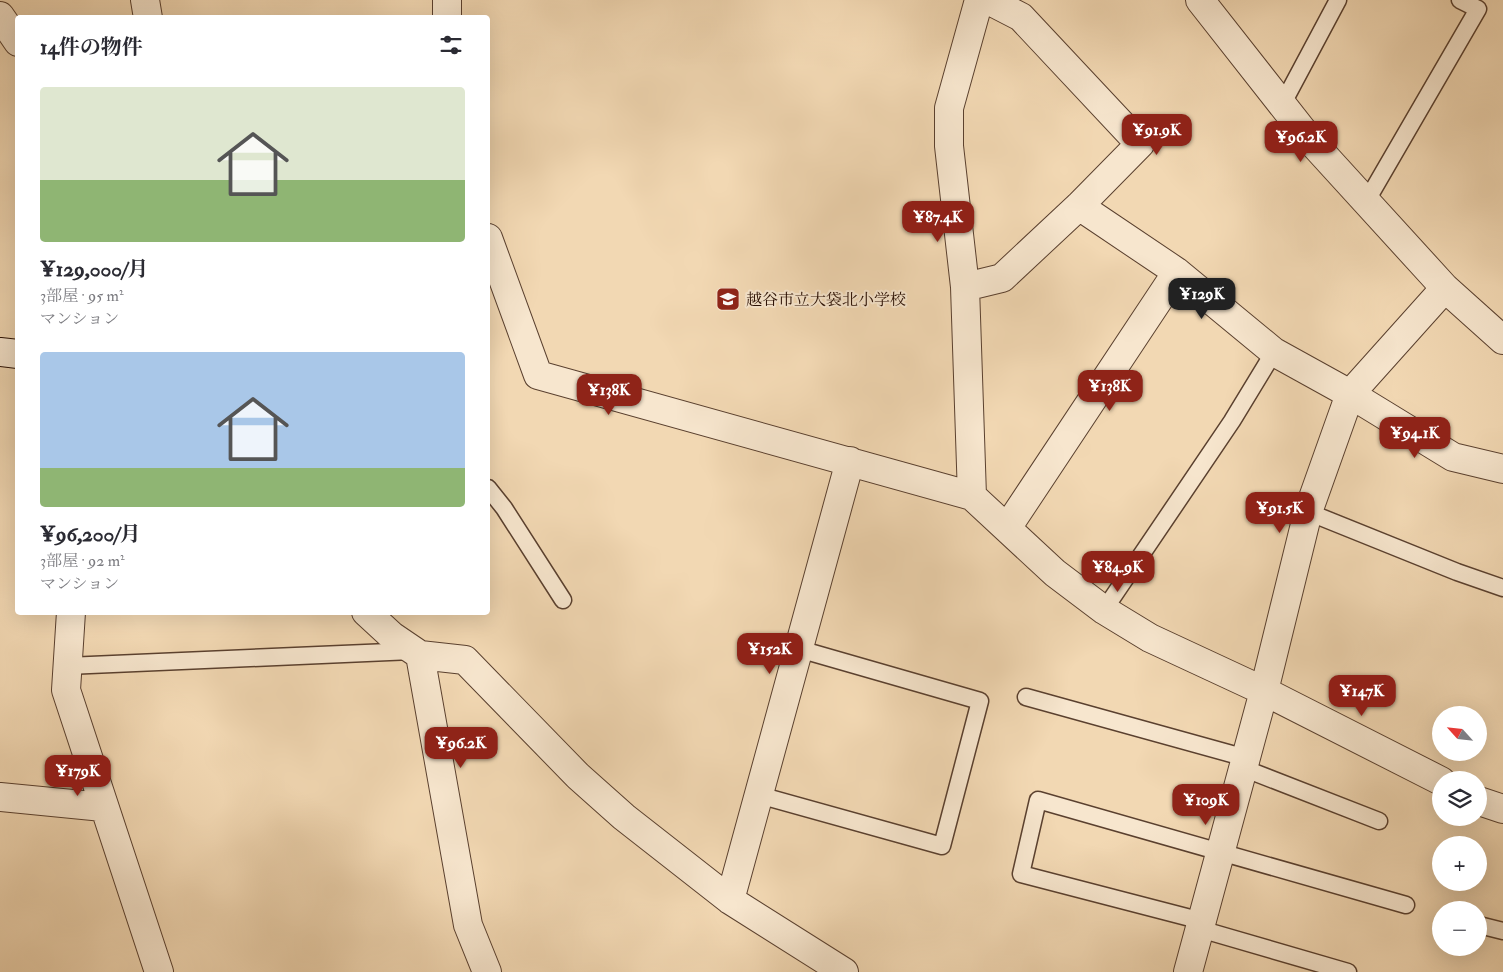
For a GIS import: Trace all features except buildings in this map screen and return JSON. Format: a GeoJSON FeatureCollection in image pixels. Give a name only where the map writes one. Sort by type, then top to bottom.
{"type":"FeatureCollection","features":[{"type":"Feature","properties":{"kind":"street"},"geometry":{"type":"LineString","coordinates":[[145,0],[148,15]]}},
{"type":"Feature","properties":{"kind":"street"},"geometry":{"type":"LineString","coordinates":[[447,0],[447,15]]}},
{"type":"Feature","properties":{"kind":"street"},"geometry":{"type":"LineString","coordinates":[[972,496],[965,287],[949,146],[949,108],[979,0]]}},
{"type":"Feature","properties":{"kind":"street"},"geometry":{"type":"LineString","coordinates":[[965,287],[1002,278],[1079,206],[1140,144],[1021,17],[988,0]]}},
{"type":"Feature","properties":{"kind":"street"},"geometry":{"type":"LineString","coordinates":[[1200,0],[1310,140],[1445,288],[1503,340]]}},
{"type":"Feature","properties":{"kind":"street"},"geometry":{"type":"LineString","coordinates":[[0,16],[15,38]]}},
{"type":"Feature","properties":{"kind":"street"},"geometry":{"type":"LineString","coordinates":[[1079,206],[1177,272],[1274,352],[1350,394],[1453,458],[1503,470]]}},
{"type":"Feature","properties":{"kind":"street"},"geometry":{"type":"LineString","coordinates":[[490,243],[538,375],[972,496],[1055,574],[1104,610],[1150,638],[1264,691],[1432,776]]}},
{"type":"Feature","properties":{"kind":"street"},"geometry":{"type":"LineString","coordinates":[[1007,528],[1177,272]]}},
{"type":"Feature","properties":{"kind":"street"},"geometry":{"type":"LineString","coordinates":[[1188,972],[1264,691],[1308,512],[1350,394],[1445,288]]}},
{"type":"Feature","properties":{"kind":"street"},"geometry":{"type":"LineString","coordinates":[[0,352],[15,354]]}},
{"type":"Feature","properties":{"kind":"street"},"geometry":{"type":"LineString","coordinates":[[730,900],[850,461]]}},
{"type":"Feature","properties":{"kind":"street"},"geometry":{"type":"LineString","coordinates":[[71,615],[66,690],[158,972]]}},
{"type":"Feature","properties":{"kind":"street"},"geometry":{"type":"LineString","coordinates":[[369,615],[392,636],[417,653],[465,660],[578,776],[624,817],[730,900],[844,972]]}},
{"type":"Feature","properties":{"kind":"street"},"geometry":{"type":"LineString","coordinates":[[417,653],[468,925],[487,972]]}},
{"type":"Feature","properties":{"kind":"street"},"geometry":{"type":"LineString","coordinates":[[0,797],[103,807]]}},
{"type":"Feature","properties":{"kind":"street"},"geometry":{"type":"LineString","coordinates":[[1487,803],[1503,809]]}},
{"type":"Feature","properties":{"kind":"lane"},"geometry":{"type":"LineString","coordinates":[[1282,105],[1338,0]]}},
{"type":"Feature","properties":{"kind":"lane"},"geometry":{"type":"LineString","coordinates":[[1366,202],[1478,9],[1460,0]]}},
{"type":"Feature","properties":{"kind":"lane"},"geometry":{"type":"LineString","coordinates":[[1104,610],[1232,421],[1274,352]]}},
{"type":"Feature","properties":{"kind":"lane"},"geometry":{"type":"LineString","coordinates":[[490,490],[504,508],[563,600]]}},
{"type":"Feature","properties":{"kind":"lane"},"geometry":{"type":"LineString","coordinates":[[1308,512],[1457,572],[1503,588]]}},
{"type":"Feature","properties":{"kind":"lane"},"geometry":{"type":"LineString","coordinates":[[759,795],[942,846],[980,701],[799,649]]}},
{"type":"Feature","properties":{"kind":"lane"},"geometry":{"type":"LineString","coordinates":[[67,666],[417,653]]}},
{"type":"Feature","properties":{"kind":"lane"},"geometry":{"type":"LineString","coordinates":[[1026,697],[1245,763],[1379,821]]}},
{"type":"Feature","properties":{"kind":"lane"},"geometry":{"type":"LineString","coordinates":[[1348,972],[1201,925],[1021,874],[1038,800],[1406,904]]}},
{"type":"Feature","properties":{"kind":"lane"},"geometry":{"type":"LineString","coordinates":[[1487,927],[1503,932]]}},
{"type":"Feature","properties":{"kind":"place","name":"越谷市立大袋北小学校"},"geometry":{"type":"Point","coordinates":[728,299]}}]}
